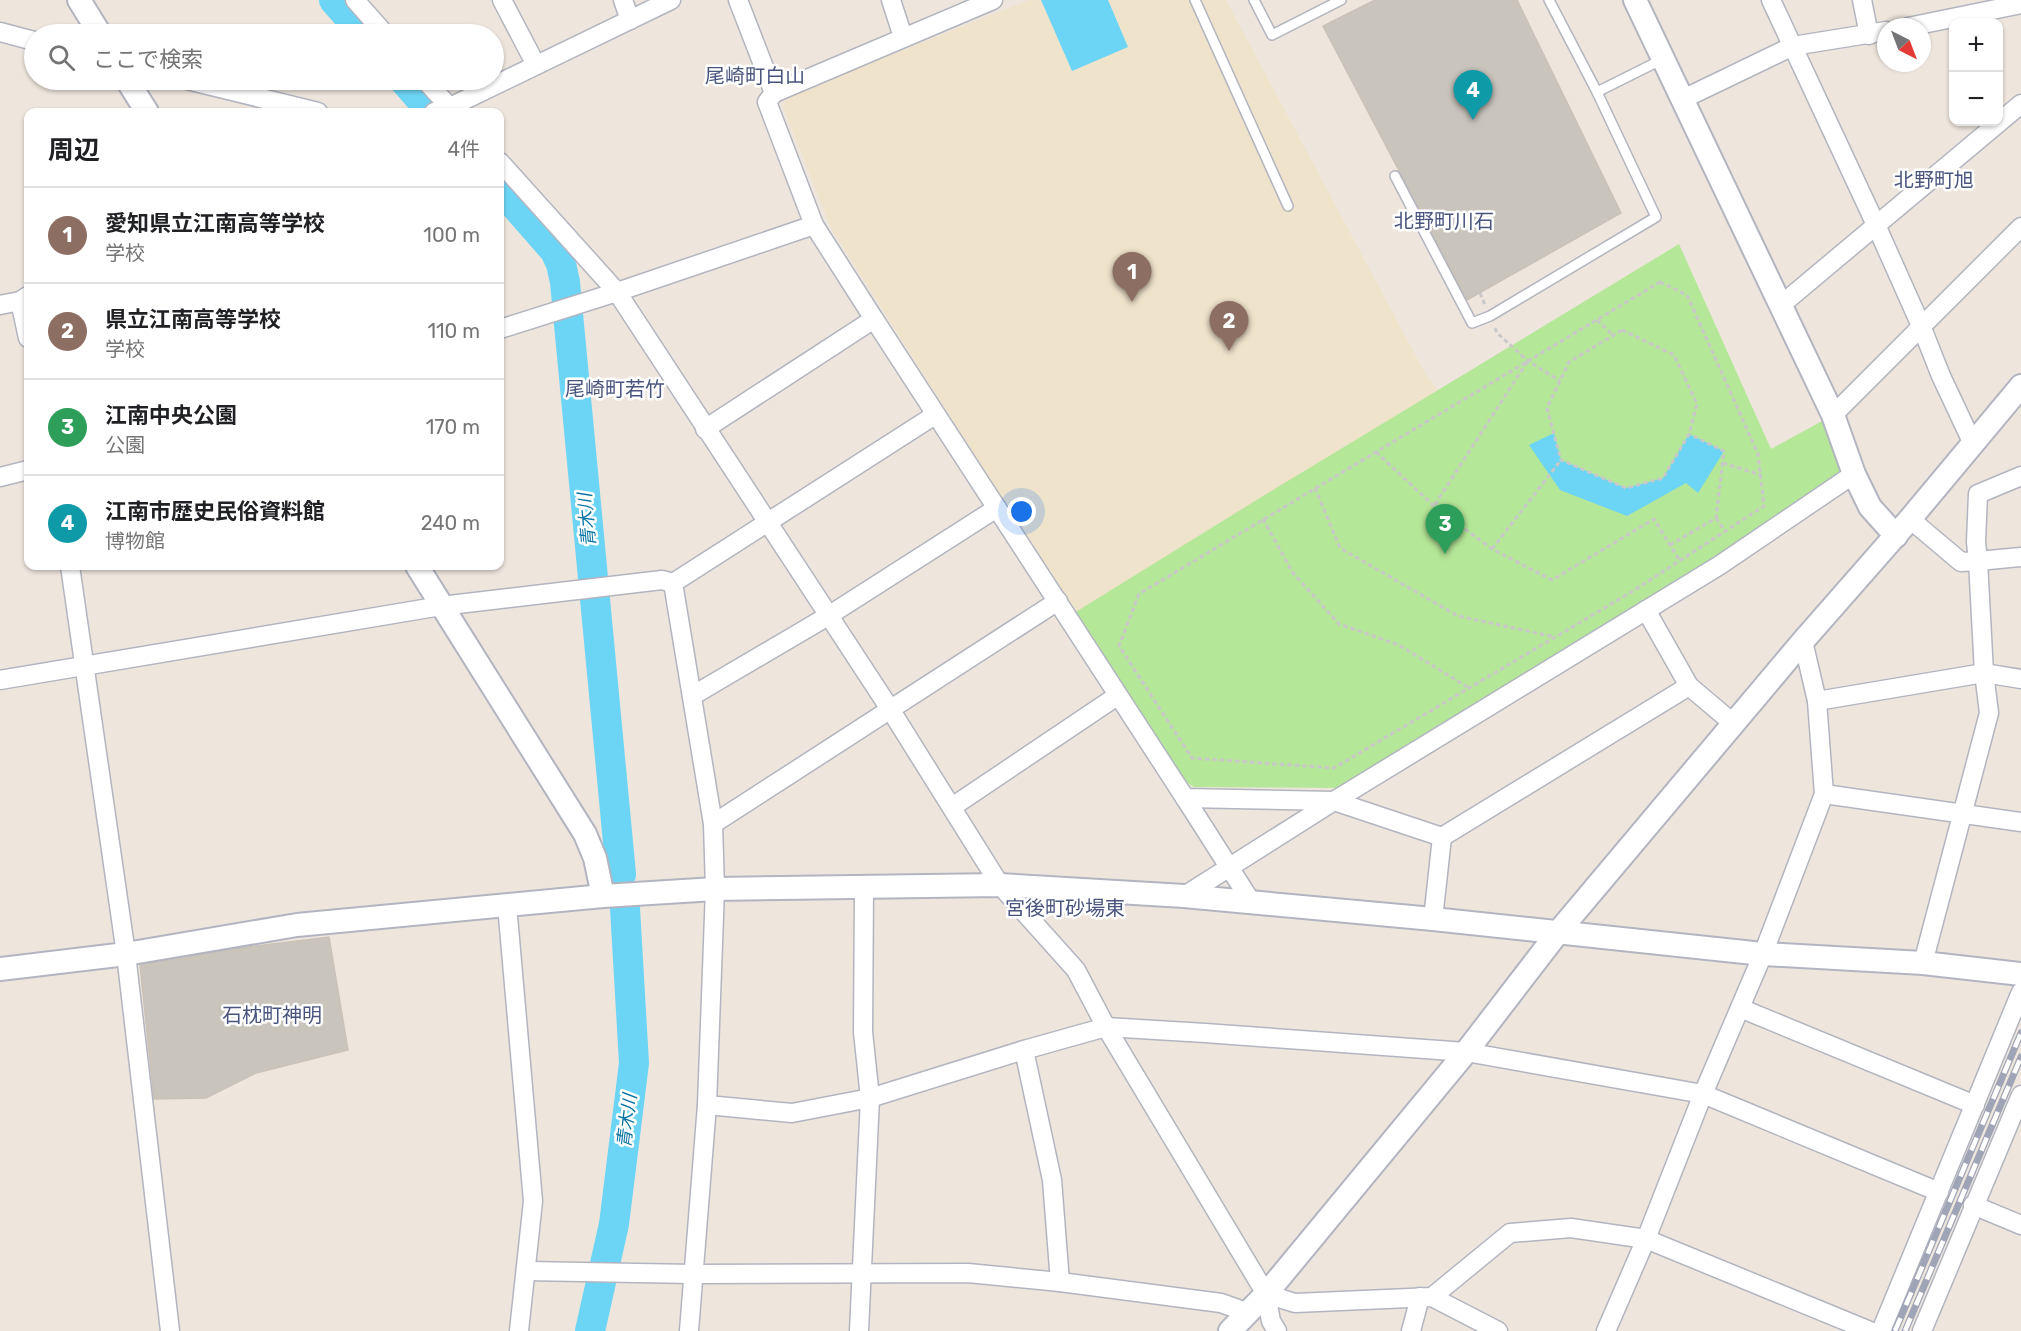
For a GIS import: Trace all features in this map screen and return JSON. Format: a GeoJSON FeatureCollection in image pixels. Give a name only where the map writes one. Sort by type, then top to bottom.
{"type":"FeatureCollection","features":[{"type":"Feature","properties":{"kind":"street"},"geometry":{"type":"LineString","coordinates":[[79,0],[94,24]]}},
{"type":"Feature","properties":{"kind":"street"},"geometry":{"type":"LineString","coordinates":[[355,0],[376,24]]}},
{"type":"Feature","properties":{"kind":"street"},"geometry":{"type":"LineString","coordinates":[[502,0],[537,65]]}},
{"type":"Feature","properties":{"kind":"street"},"geometry":{"type":"LineString","coordinates":[[623,0],[630,20]]}},
{"type":"Feature","properties":{"kind":"street"},"geometry":{"type":"LineString","coordinates":[[504,81],[671,0]]}},
{"type":"Feature","properties":{"kind":"street"},"geometry":{"type":"LineString","coordinates":[[738,0],[774,93]]}},
{"type":"Feature","properties":{"kind":"street"},"geometry":{"type":"LineString","coordinates":[[891,0],[903,37]]}},
{"type":"Feature","properties":{"kind":"street"},"geometry":{"type":"LineString","coordinates":[[993,0],[774,93],[767,102],[814,225],[1252,903]]}},
{"type":"Feature","properties":{"kind":"street"},"geometry":{"type":"LineString","coordinates":[[1635,0],[1833,415],[1854,474],[1870,507],[1961,562],[2021,557]]}},
{"type":"Feature","properties":{"kind":"street"},"geometry":{"type":"LineString","coordinates":[[1771,0],[1876,225],[1973,444]]}},
{"type":"Feature","properties":{"kind":"street"},"geometry":{"type":"LineString","coordinates":[[1683,99],[1793,46],[1877,33],[1862,0]]}},
{"type":"Feature","properties":{"kind":"street"},"geometry":{"type":"LineString","coordinates":[[1931,22],[2021,4]]}},
{"type":"Feature","properties":{"kind":"street"},"geometry":{"type":"LineString","coordinates":[[0,32],[24,38]]}},
{"type":"Feature","properties":{"kind":"street"},"geometry":{"type":"LineString","coordinates":[[133,90],[144,108]]}},
{"type":"Feature","properties":{"kind":"street"},"geometry":{"type":"LineString","coordinates":[[228,90],[301,108]]}},
{"type":"Feature","properties":{"kind":"street"},"geometry":{"type":"LineString","coordinates":[[432,90],[444,108]]}},
{"type":"Feature","properties":{"kind":"street"},"geometry":{"type":"LineString","coordinates":[[449,108],[486,90]]}},
{"type":"Feature","properties":{"kind":"street"},"geometry":{"type":"LineString","coordinates":[[1780,305],[2021,104]]}},
{"type":"Feature","properties":{"kind":"street"},"geometry":{"type":"LineString","coordinates":[[504,166],[617,292],[766,523],[890,709],[1000,885],[1076,970],[1106,1027],[1266,1294],[1271,1321],[1277,1331]]}},
{"type":"Feature","properties":{"kind":"street"},"geometry":{"type":"LineString","coordinates":[[504,327],[617,292],[814,225]]}},
{"type":"Feature","properties":{"kind":"street"},"geometry":{"type":"LineString","coordinates":[[1833,415],[2021,227]]}},
{"type":"Feature","properties":{"kind":"street"},"geometry":{"type":"LineString","coordinates":[[0,305],[24,298]]}},
{"type":"Feature","properties":{"kind":"street"},"geometry":{"type":"LineString","coordinates":[[705,429],[874,319]]}},
{"type":"Feature","properties":{"kind":"street"},"geometry":{"type":"LineString","coordinates":[[1230,1331],[1266,1294],[1466,1052],[1559,931],[2021,386]]}},
{"type":"Feature","properties":{"kind":"street"},"geometry":{"type":"LineString","coordinates":[[0,680],[441,606],[662,580],[673,583],[935,415]]}},
{"type":"Feature","properties":{"kind":"street"},"geometry":{"type":"LineString","coordinates":[[0,477],[24,471]]}},
{"type":"Feature","properties":{"kind":"street"},"geometry":{"type":"LineString","coordinates":[[1184,896],[1334,801],[1720,565],[1854,474]]}},
{"type":"Feature","properties":{"kind":"street"},"geometry":{"type":"LineString","coordinates":[[1923,963],[1989,713],[1984,673],[1976,542],[1978,494],[2021,476]]}},
{"type":"Feature","properties":{"kind":"street"},"geometry":{"type":"LineString","coordinates":[[692,696],[828,616],[997,508]]}},
{"type":"Feature","properties":{"kind":"street"},"geometry":{"type":"LineString","coordinates":[[71,570],[126,954],[170,1331]]}},
{"type":"Feature","properties":{"kind":"street"},"geometry":{"type":"LineString","coordinates":[[419,570],[585,834],[595,858],[603,896]]}},
{"type":"Feature","properties":{"kind":"street"},"geometry":{"type":"LineString","coordinates":[[673,583],[713,824],[715,889],[707,1106],[689,1331]]}},
{"type":"Feature","properties":{"kind":"street"},"geometry":{"type":"LineString","coordinates":[[713,824],[1058,601]]}},
{"type":"Feature","properties":{"kind":"street"},"geometry":{"type":"LineString","coordinates":[[1646,610],[1689,686],[1734,724]]}},
{"type":"Feature","properties":{"kind":"street"},"geometry":{"type":"LineString","coordinates":[[1606,1331],[1646,1239],[1703,1094],[1764,954],[1824,794],[1817,701],[1803,641]]}},
{"type":"Feature","properties":{"kind":"street"},"geometry":{"type":"LineString","coordinates":[[1817,701],[1984,673],[2021,679]]}},
{"type":"Feature","properties":{"kind":"street"},"geometry":{"type":"LineString","coordinates":[[1185,798],[1334,801],[1442,837],[1689,686]]}},
{"type":"Feature","properties":{"kind":"street"},"geometry":{"type":"LineString","coordinates":[[952,807],[1117,696]]}},
{"type":"Feature","properties":{"kind":"street"},"geometry":{"type":"LineString","coordinates":[[1824,794],[2021,822]]}},
{"type":"Feature","properties":{"kind":"street"},"geometry":{"type":"LineString","coordinates":[[1433,919],[1442,837]]}},
{"type":"Feature","properties":{"kind":"street"},"geometry":{"type":"LineString","coordinates":[[0,969],[126,954],[297,925],[507,904],[715,889],[1000,885],[1184,896],[1559,931],[1764,954],[1923,963],[2021,974]]}},
{"type":"Feature","properties":{"kind":"street"},"geometry":{"type":"LineString","coordinates":[[859,1331],[870,1098],[863,1032],[864,888]]}},
{"type":"Feature","properties":{"kind":"street"},"geometry":{"type":"LineString","coordinates":[[507,904],[533,1201],[519,1331]]}},
{"type":"Feature","properties":{"kind":"street"},"geometry":{"type":"LineString","coordinates":[[1881,1331],[2021,992]]}},
{"type":"Feature","properties":{"kind":"street"},"geometry":{"type":"LineString","coordinates":[[1740,1008],[1975,1105]]}},
{"type":"Feature","properties":{"kind":"street"},"geometry":{"type":"LineString","coordinates":[[707,1106],[792,1113],[870,1098],[1106,1027],[1466,1052],[1703,1094],[1938,1192]]}},
{"type":"Feature","properties":{"kind":"street"},"geometry":{"type":"LineString","coordinates":[[1024,1050],[1053,1180],[1060,1282]]}},
{"type":"Feature","properties":{"kind":"street"},"geometry":{"type":"LineString","coordinates":[[1922,1331],[2021,1095]]}},
{"type":"Feature","properties":{"kind":"street"},"geometry":{"type":"LineString","coordinates":[[1973,1205],[2021,1225]]}},
{"type":"Feature","properties":{"kind":"street"},"geometry":{"type":"LineString","coordinates":[[1411,1331],[1426,1297],[1510,1233],[1571,1228],[1646,1239],[1870,1331]]}},
{"type":"Feature","properties":{"kind":"street"},"geometry":{"type":"LineString","coordinates":[[526,1271],[693,1274],[968,1274],[1060,1282],[1221,1303],[1249,1313]]}},
{"type":"Feature","properties":{"kind":"street"},"geometry":{"type":"LineString","coordinates":[[1266,1294],[1295,1303],[1426,1297],[1498,1331]]}},
{"type":"Feature","properties":{"kind":"lane"},"geometry":{"type":"LineString","coordinates":[[1195,0],[1288,206]]}},
{"type":"Feature","properties":{"kind":"lane"},"geometry":{"type":"LineString","coordinates":[[1254,0],[1272,35],[1339,0]]}},
{"type":"Feature","properties":{"kind":"lane"},"geometry":{"type":"LineString","coordinates":[[1395,176],[1472,323],[1490,316],[1656,217],[1597,92],[1549,0]]}},
{"type":"Feature","properties":{"kind":"lane"},"geometry":{"type":"LineString","coordinates":[[1597,92],[1663,59]]}},
{"type":"Feature","properties":{"kind":"path"},"geometry":{"type":"LineString","coordinates":[[1660,282],[1687,295],[1758,454],[1764,506],[1556,637],[1334,768],[1192,758],[1119,646],[1139,594],[1597,320],[1660,282]]}},
{"type":"Feature","properties":{"kind":"path"},"geometry":{"type":"LineString","coordinates":[[1480,293],[1497,333],[1528,361],[1560,381]]}},
{"type":"Feature","properties":{"kind":"path"},"geometry":{"type":"LineString","coordinates":[[1597,320],[1613,336]]}},
{"type":"Feature","properties":{"kind":"path"},"geometry":{"type":"LineString","coordinates":[[1622,330],[1674,355],[1697,404],[1689,434],[1663,478],[1626,489],[1561,460],[1547,408],[1569,362],[1622,330]]}},
{"type":"Feature","properties":{"kind":"path"},"geometry":{"type":"LineString","coordinates":[[1434,506],[1528,361]]}},
{"type":"Feature","properties":{"kind":"path"},"geometry":{"type":"LineString","coordinates":[[1689,434],[1724,451],[1716,518],[1725,531]]}},
{"type":"Feature","properties":{"kind":"path"},"geometry":{"type":"LineString","coordinates":[[1376,452],[1434,506],[1492,549],[1552,580],[1654,519],[1680,561]]}},
{"type":"Feature","properties":{"kind":"path"},"geometry":{"type":"LineString","coordinates":[[1492,549],[1561,460]]}},
{"type":"Feature","properties":{"kind":"path"},"geometry":{"type":"LineString","coordinates":[[1723,463],[1761,475]]}},
{"type":"Feature","properties":{"kind":"path"},"geometry":{"type":"LineString","coordinates":[[1315,488],[1340,548],[1458,616],[1556,637]]}},
{"type":"Feature","properties":{"kind":"path"},"geometry":{"type":"LineString","coordinates":[[1670,545],[1716,518]]}},
{"type":"Feature","properties":{"kind":"path"},"geometry":{"type":"LineString","coordinates":[[1263,519],[1293,573],[1339,624],[1399,645],[1469,688]]}},
{"type":"Feature","properties":{"kind":"shaded area"},"geometry":{"type":"Polygon","coordinates":[[[1029,0],[1226,0],[1426,375],[1438,390],[1074,613],[831,228],[783,107],[787,96],[1029,0]]]}},
{"type":"Feature","properties":{"kind":"green space"},"geometry":{"type":"Polygon","coordinates":[[[1679,244],[1771,449],[1833,415],[1854,474],[1341,788],[1194,787],[1180,778],[1074,613],[1679,244]]]}},
{"type":"Feature","properties":{"kind":"water"},"geometry":{"type":"Polygon","coordinates":[[[1041,0],[1108,0],[1128,47],[1072,71],[1041,0]]]}},
{"type":"Feature","properties":{"kind":"water"},"geometry":{"type":"Polygon","coordinates":[[[1554,433],[1561,460],[1626,488],[1663,478],[1689,434],[1724,451],[1698,493],[1686,483],[1627,516],[1560,490],[1529,445],[1554,433]]]}},
{"type":"Feature","properties":{"kind":"building"},"geometry":{"type":"Polygon","coordinates":[[[1375,0],[1517,0],[1621,213],[1467,300],[1323,26],[1375,0]]]}},
{"type":"Feature","properties":{"kind":"building"},"geometry":{"type":"Polygon","coordinates":[[[329,937],[348,1050],[256,1073],[206,1098],[154,1099],[140,965],[241,948],[329,937]]]}},
{"type":"Feature","properties":{"kind":"waterway","name":"青木川"},"geometry":{"type":"LineString","coordinates":[[334,0],[355,24]]}},
{"type":"Feature","properties":{"kind":"waterway","name":"青木川"},"geometry":{"type":"LineString","coordinates":[[413,90],[428,108]]}},
{"type":"Feature","properties":{"kind":"waterway","name":"青木川"},"geometry":{"type":"LineString","coordinates":[[504,193],[555,251],[565,282],[621,874]]}},
{"type":"Feature","properties":{"kind":"waterway","name":"青木川"},"geometry":{"type":"LineString","coordinates":[[590,1331],[614,1224],[634,1063],[625,908]]}},
{"type":"Feature","properties":{"kind":"railway"},"geometry":{"type":"LineString","coordinates":[[1895,1331],[2021,1033]]}},
{"type":"Feature","properties":{"kind":"railway"},"geometry":{"type":"LineString","coordinates":[[1905,1331],[2021,1057]]}},
{"type":"Feature","properties":{"kind":"place","name":"江南市歴史民俗資料館"},"geometry":{"type":"Point","coordinates":[1473,120]}},
{"type":"Feature","properties":{"kind":"place","name":"愛知県立江南高等学校"},"geometry":{"type":"Point","coordinates":[1132,302]}},
{"type":"Feature","properties":{"kind":"place","name":"県立江南高等学校"},"geometry":{"type":"Point","coordinates":[1229,351]}},
{"type":"Feature","properties":{"kind":"place","name":"江南中央公園"},"geometry":{"type":"Point","coordinates":[1445,554]}},
{"type":"Feature","properties":{"kind":"district","name":"尾崎町白山"},"geometry":{"type":"Point","coordinates":[755,76]}},
{"type":"Feature","properties":{"kind":"district","name":"北野町旭"},"geometry":{"type":"Point","coordinates":[1934,180]}},
{"type":"Feature","properties":{"kind":"district","name":"北野町川石"},"geometry":{"type":"Point","coordinates":[1444,221]}},
{"type":"Feature","properties":{"kind":"district","name":"尾崎町若竹"},"geometry":{"type":"Point","coordinates":[615,389]}},
{"type":"Feature","properties":{"kind":"district","name":"宮後町砂場東"},"geometry":{"type":"Point","coordinates":[1065,908]}},
{"type":"Feature","properties":{"kind":"district","name":"石枕町神明"},"geometry":{"type":"Point","coordinates":[272,1015]}}]}
